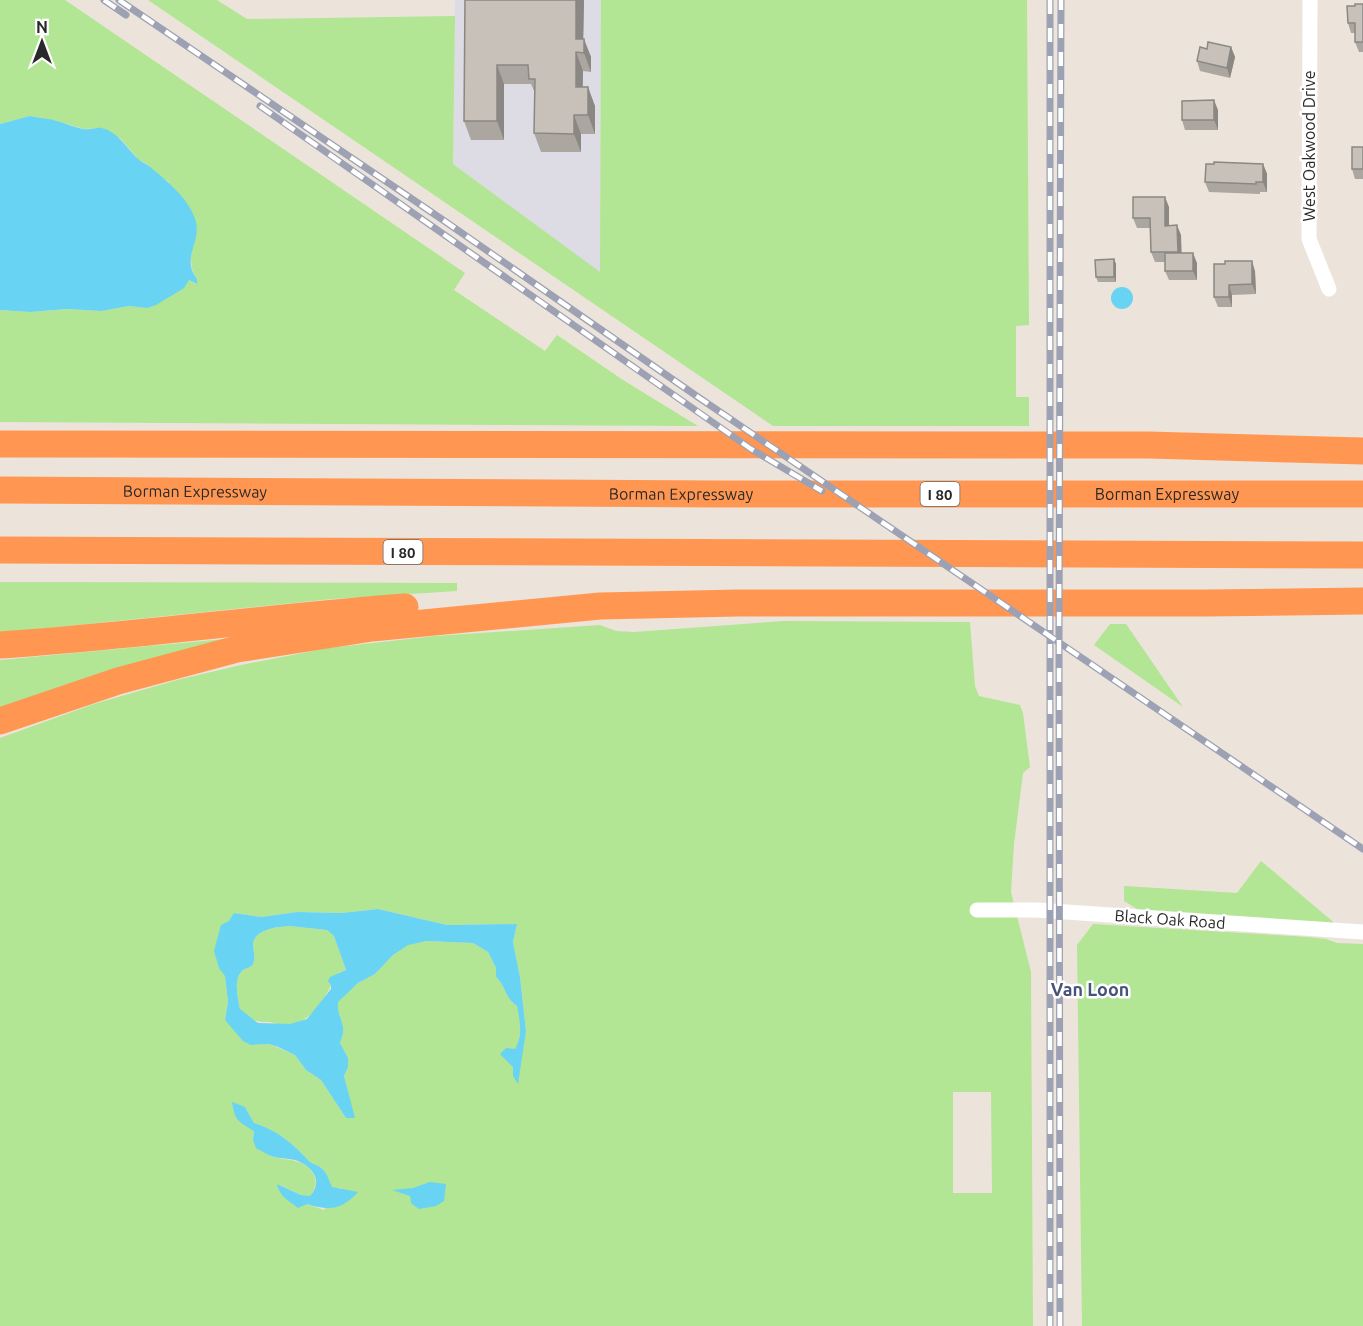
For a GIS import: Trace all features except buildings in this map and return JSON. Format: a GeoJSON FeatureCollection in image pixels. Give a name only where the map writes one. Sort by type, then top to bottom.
{"type":"FeatureCollection","features":[{"type":"Feature","properties":{"kind":"highway"},"geometry":{"type":"LineString","coordinates":[[0,444],[1169,445],[1363,451]]}},
{"type":"Feature","properties":{"kind":"highway","name":"Borman Expressway"},"geometry":{"type":"LineString","coordinates":[[0,490],[719,494],[1363,494]]}},
{"type":"Feature","properties":{"kind":"highway","name":"I 80"},"geometry":{"type":"LineString","coordinates":[[0,550],[1363,555]]}},
{"type":"Feature","properties":{"kind":"highway"},"geometry":{"type":"LineString","coordinates":[[0,645],[49,642],[312,614],[423,606],[1363,601]]}},
{"type":"Feature","properties":{"kind":"highway"},"geometry":{"type":"LineString","coordinates":[[0,722],[118,681],[237,649],[372,628],[600,606]]}},
{"type":"Feature","properties":{"kind":"street","name":"West Oakwood Drive"},"geometry":{"type":"LineString","coordinates":[[1310,0],[1309,239],[1329,289]]}},
{"type":"Feature","properties":{"kind":"street","name":"Black Oak Road"},"geometry":{"type":"LineString","coordinates":[[977,910],[1060,912],[1363,932]]}},
{"type":"Feature","properties":{"kind":"shaded area"},"geometry":{"type":"Polygon","coordinates":[[[455,0],[601,0],[600,273],[453,164],[455,0]]]}},
{"type":"Feature","properties":{"kind":"green space"},"geometry":{"type":"Polygon","coordinates":[[[0,0],[65,0],[465,273],[454,290],[545,351],[557,335],[623,380],[698,426],[0,422],[0,310],[30,312],[67,309],[102,311],[129,306],[147,308],[189,280],[196,284],[197,279],[191,261],[197,228],[168,181],[139,160],[121,139],[102,128],[84,129],[30,116],[0,124],[0,0]]]}},
{"type":"Feature","properties":{"kind":"green space"},"geometry":{"type":"Polygon","coordinates":[[[148,0],[217,0],[247,19],[455,16],[453,164],[600,272],[601,0],[1027,0],[1029,325],[1016,326],[1016,397],[1029,397],[1029,426],[773,426],[148,0]]]}},
{"type":"Feature","properties":{"kind":"green space"},"geometry":{"type":"Polygon","coordinates":[[[0,582],[457,583],[457,591],[332,599],[0,633],[0,582]]]}},
{"type":"Feature","properties":{"kind":"green space"},"geometry":{"type":"Polygon","coordinates":[[[784,621],[970,622],[975,686],[979,696],[1020,705],[1030,767],[1023,773],[1014,844],[1011,892],[1031,972],[1033,1326],[0,1326],[0,738],[94,704],[177,680],[328,648],[435,636],[600,625],[616,631],[634,632],[784,621]],[[378,909],[342,913],[297,912],[261,917],[234,913],[225,976],[228,1002],[225,1020],[251,1045],[269,1044],[295,1055],[306,1070],[321,1080],[346,1118],[354,1118],[344,1076],[348,1067],[348,1059],[340,1043],[343,1026],[337,1002],[358,983],[375,974],[393,955],[408,944],[426,941],[473,943],[488,952],[496,968],[496,977],[510,1000],[517,1006],[521,1024],[519,1042],[515,1050],[513,1076],[526,1031],[520,977],[513,942],[517,924],[447,925],[378,909]],[[953,1092],[953,1193],[992,1193],[991,1092],[953,1092]],[[245,1107],[254,1131],[253,1140],[266,1153],[306,1166],[314,1174],[316,1185],[310,1196],[301,1195],[278,1184],[307,1204],[324,1210],[341,1188],[332,1188],[328,1176],[322,1169],[309,1161],[283,1137],[254,1123],[245,1107]]]}},
{"type":"Feature","properties":{"kind":"green space"},"geometry":{"type":"Polygon","coordinates":[[[1110,624],[1126,624],[1183,707],[1094,645],[1110,624]]]}},
{"type":"Feature","properties":{"kind":"green space"},"geometry":{"type":"Polygon","coordinates":[[[225,639],[0,712],[0,660],[225,639]]]}},
{"type":"Feature","properties":{"kind":"green space"},"geometry":{"type":"Polygon","coordinates":[[[1261,861],[1338,926],[1142,912],[1124,901],[1124,886],[1237,893],[1261,861]]]}},
{"type":"Feature","properties":{"kind":"green space"},"geometry":{"type":"Polygon","coordinates":[[[1093,924],[1308,937],[1337,943],[1363,944],[1363,1326],[1082,1326],[1077,945],[1093,924]]]}},
{"type":"Feature","properties":{"kind":"green space"},"geometry":{"type":"Polygon","coordinates":[[[289,926],[327,930],[334,936],[346,970],[338,973],[324,999],[306,1018],[286,1025],[252,1020],[240,1009],[237,989],[239,975],[253,964],[253,944],[258,935],[267,930],[289,926]]]}},
{"type":"Feature","properties":{"kind":"water"},"geometry":{"type":"Polygon","coordinates":[[[30,116],[81,128],[108,130],[138,159],[163,177],[177,191],[189,206],[196,222],[197,230],[191,264],[197,284],[189,280],[184,288],[147,308],[129,306],[102,311],[67,309],[30,312],[0,310],[0,124],[30,116]]]}},
{"type":"Feature","properties":{"kind":"water"},"geometry":{"type":"Polygon","coordinates":[[[1122,287],[1130,290],[1133,298],[1130,306],[1122,309],[1114,306],[1111,298],[1114,290],[1122,287]]]}},
{"type":"Feature","properties":{"kind":"water"},"geometry":{"type":"Polygon","coordinates":[[[378,909],[447,925],[517,924],[513,942],[520,977],[526,1031],[518,1084],[513,1076],[513,1067],[500,1054],[506,1048],[515,1049],[518,1044],[520,1028],[517,1006],[510,1000],[496,977],[496,968],[488,952],[473,943],[426,941],[408,945],[393,955],[375,974],[358,983],[338,1002],[343,1026],[340,1043],[348,1058],[348,1067],[344,1076],[355,1118],[346,1118],[321,1080],[306,1070],[295,1055],[269,1044],[251,1045],[243,1041],[225,1020],[228,1002],[225,976],[219,968],[214,951],[221,925],[229,921],[234,913],[261,917],[297,912],[342,913],[378,909]],[[289,926],[267,930],[258,935],[253,944],[253,964],[242,971],[238,979],[240,1009],[258,1023],[290,1024],[307,1019],[331,989],[328,981],[330,977],[346,970],[334,936],[327,930],[289,926]]]}},
{"type":"Feature","properties":{"kind":"water"},"geometry":{"type":"Polygon","coordinates":[[[232,1102],[245,1107],[254,1123],[283,1137],[309,1161],[322,1169],[328,1176],[332,1187],[358,1192],[341,1206],[322,1208],[307,1204],[298,1208],[282,1195],[277,1184],[301,1195],[310,1196],[316,1186],[312,1171],[298,1161],[274,1157],[256,1148],[253,1140],[254,1131],[238,1120],[232,1102]]]}},
{"type":"Feature","properties":{"kind":"water"},"geometry":{"type":"Polygon","coordinates":[[[430,1182],[446,1184],[444,1201],[436,1206],[419,1209],[411,1203],[410,1196],[392,1190],[413,1188],[430,1182]]]}},
{"type":"Feature","properties":{"kind":"railway"},"geometry":{"type":"LineString","coordinates":[[104,0],[126,15]]}},
{"type":"Feature","properties":{"kind":"railway"},"geometry":{"type":"LineString","coordinates":[[119,0],[1363,849]]}},
{"type":"Feature","properties":{"kind":"railway"},"geometry":{"type":"LineString","coordinates":[[1050,0],[1050,1326]]}},
{"type":"Feature","properties":{"kind":"railway"},"geometry":{"type":"LineString","coordinates":[[1060,1326],[1061,0]]}},
{"type":"Feature","properties":{"kind":"railway"},"geometry":{"type":"LineString","coordinates":[[260,106],[751,449],[822,491]]}},
{"type":"Feature","properties":{"kind":"district","name":"Van Loon"},"geometry":{"type":"Point","coordinates":[1090,989]}}]}
